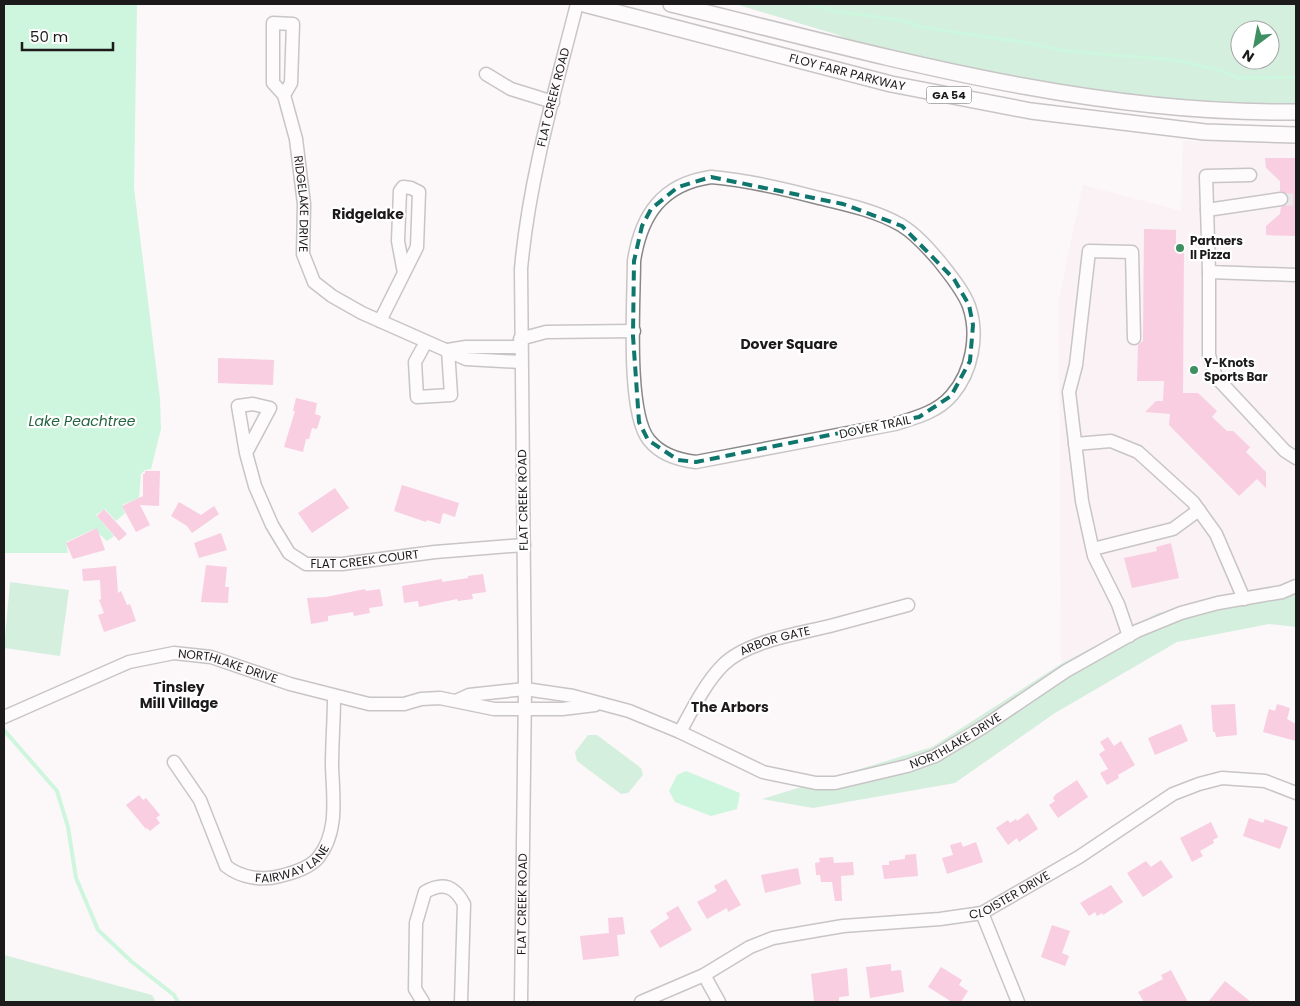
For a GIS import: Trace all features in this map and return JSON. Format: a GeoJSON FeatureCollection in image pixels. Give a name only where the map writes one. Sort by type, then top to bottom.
{"type":"FeatureCollection","features":[{"type":"Feature","properties":{"kind":"main road","name":"FLOY FARR PARKWAY"},"geometry":{"type":"LineString","coordinates":[[584,4],[891,84],[1031,111],[1205,132],[1296,135]]}},
{"type":"Feature","properties":{"kind":"main road","name":"FLOY FARR PARKWAY"},"geometry":{"type":"LineString","coordinates":[[671,4],[933,68],[1061,93],[1183,108],[1296,112]]}},
{"type":"Feature","properties":{"kind":"street","name":"FLAT CREEK ROAD"},"geometry":{"type":"LineString","coordinates":[[521,1002],[523,708],[525,689],[520,362],[521,269],[525,228],[577,4]]}},
{"type":"Feature","properties":{"kind":"street","name":"RIDGELAKE DRIVE"},"geometry":{"type":"LineString","coordinates":[[284,95],[291,83],[293,24],[273,23],[273,82],[284,95],[296,139],[302,178],[304,254],[307,268],[314,282],[332,296],[380,321],[466,359],[520,362]]}},
{"type":"Feature","properties":{"kind":"street"},"geometry":{"type":"LineString","coordinates":[[486,74],[511,89],[553,102]]}},
{"type":"Feature","properties":{"kind":"street"},"geometry":{"type":"LineString","coordinates":[[1250,175],[1206,176],[1212,210],[1209,272],[1209,354],[1216,377],[1285,451],[1296,458]]}},
{"type":"Feature","properties":{"kind":"street","name":"DOVER TRAIL"},"geometry":{"type":"LineString","coordinates":[[711,177],[758,184],[843,204],[883,216],[902,226],[931,252],[954,279],[969,305],[973,325],[973,343],[970,361],[951,396],[919,417],[895,424],[696,462],[678,460],[662,451],[648,440],[639,422],[634,375],[634,331],[634,261],[642,226],[652,209],[678,187],[695,179],[711,177]]}},
{"type":"Feature","properties":{"kind":"street"},"geometry":{"type":"LineString","coordinates":[[380,321],[404,273],[417,247],[419,192],[403,187],[400,191],[398,241],[404,273]]}},
{"type":"Feature","properties":{"kind":"street"},"geometry":{"type":"LineString","coordinates":[[1212,210],[1281,199]]}},
{"type":"Feature","properties":{"kind":"street"},"geometry":{"type":"LineString","coordinates":[[1129,636],[1118,604],[1092,549],[1082,501],[1069,392],[1076,365],[1090,251],[1132,252],[1134,338]]}},
{"type":"Feature","properties":{"kind":"street"},"geometry":{"type":"LineString","coordinates":[[1209,272],[1296,275]]}},
{"type":"Feature","properties":{"kind":"street"},"geometry":{"type":"LineString","coordinates":[[520,343],[546,332],[634,331]]}},
{"type":"Feature","properties":{"kind":"street"},"geometry":{"type":"LineString","coordinates":[[426,342],[415,362],[417,397],[451,394],[448,350]]}},
{"type":"Feature","properties":{"kind":"street","name":"RIDGELAKE DRIVE"},"geometry":{"type":"LineString","coordinates":[[448,350],[520,343]]}},
{"type":"Feature","properties":{"kind":"street"},"geometry":{"type":"LineString","coordinates":[[1075,444],[1111,441],[1138,452],[1199,510],[1216,534],[1244,599]]}},
{"type":"Feature","properties":{"kind":"street","name":"FLAT CREEK COURT"},"geometry":{"type":"LineString","coordinates":[[246,453],[255,486],[272,525],[289,554],[306,564],[342,564],[435,552],[524,545]]}},
{"type":"Feature","properties":{"kind":"street"},"geometry":{"type":"LineString","coordinates":[[1092,549],[1173,529],[1199,510]]}},
{"type":"Feature","properties":{"kind":"street","name":"NORTHLAKE DRIVE"},"geometry":{"type":"LineString","coordinates":[[458,700],[469,696],[525,689],[573,696],[600,705],[629,711],[680,732],[764,772],[816,783],[853,780],[907,766],[935,756],[983,727],[1066,671],[1129,636],[1180,613],[1282,592],[1296,586]]}},
{"type":"Feature","properties":{"kind":"street","name":"ARBOR GATE"},"geometry":{"type":"LineString","coordinates":[[680,732],[723,664],[748,648],[908,605]]}},
{"type":"Feature","properties":{"kind":"street","name":"NORTHLAKE DRIVE"},"geometry":{"type":"LineString","coordinates":[[4,717],[129,662],[174,653],[211,657],[334,697],[387,705],[421,699],[458,700],[494,708],[562,708],[600,705]]}},
{"type":"Feature","properties":{"kind":"street","name":"FAIRWAY LANE"},"geometry":{"type":"LineString","coordinates":[[174,762],[200,800],[226,866],[234,872],[261,879],[275,878],[292,873],[316,860],[329,838],[334,806],[334,697]]}},
{"type":"Feature","properties":{"kind":"street","name":"CLOISTER DRIVE"},"geometry":{"type":"LineString","coordinates":[[641,1002],[704,975],[750,947],[773,938],[843,926],[940,919],[982,913],[1079,857],[1174,794],[1199,784],[1222,778],[1265,781],[1296,793]]}},
{"type":"Feature","properties":{"kind":"street"},"geometry":{"type":"LineString","coordinates":[[423,1002],[415,989],[416,922],[426,892],[434,887],[442,886],[458,893],[464,904],[461,1002]]}},
{"type":"Feature","properties":{"kind":"street"},"geometry":{"type":"LineString","coordinates":[[982,913],[1018,1002]]}},
{"type":"Feature","properties":{"kind":"street"},"geometry":{"type":"LineString","coordinates":[[704,975],[719,1002]]}},
{"type":"Feature","properties":{"kind":"highlighted area"},"geometry":{"type":"Polygon","coordinates":[[[711,177],[843,204],[902,226],[954,279],[969,305],[973,325],[970,361],[962,379],[951,396],[919,417],[696,462],[678,460],[662,451],[648,440],[639,422],[633,336],[634,261],[642,226],[651,209],[678,187],[711,177]]]}},
{"type":"Feature","properties":{"kind":"shaded area"},"geometry":{"type":"Polygon","coordinates":[[[735,4],[1296,4],[1296,108],[1061,93],[901,60],[835,34],[735,4]]]}},
{"type":"Feature","properties":{"kind":"shaded area"},"geometry":{"type":"Polygon","coordinates":[[[1183,141],[1296,142],[1296,586],[1061,664],[1059,299],[1083,185],[1181,211],[1183,141]]]}},
{"type":"Feature","properties":{"kind":"shaded area"},"geometry":{"type":"Polygon","coordinates":[[[10,582],[69,590],[60,656],[4,648],[10,582]]]}},
{"type":"Feature","properties":{"kind":"shaded area"},"geometry":{"type":"Polygon","coordinates":[[[1296,586],[1296,627],[1269,624],[1177,642],[1055,713],[955,783],[813,808],[762,799],[932,747],[1061,664],[1158,613],[1282,592],[1296,586]]]}},
{"type":"Feature","properties":{"kind":"shaded area"},"geometry":{"type":"Polygon","coordinates":[[[588,735],[597,735],[641,768],[643,775],[628,793],[621,794],[577,761],[575,752],[588,735]]]}},
{"type":"Feature","properties":{"kind":"shaded area"},"geometry":{"type":"Polygon","coordinates":[[[4,955],[152,995],[156,1002],[4,1002],[4,955]]]}},
{"type":"Feature","properties":{"kind":"water","name":"Lake Peachtree"},"geometry":{"type":"Polygon","coordinates":[[[4,4],[137,4],[134,188],[160,399],[161,429],[151,469],[145,470],[141,474],[139,498],[122,505],[125,513],[116,521],[105,509],[96,515],[114,536],[107,541],[94,529],[66,542],[68,553],[4,553],[4,4]]]}},
{"type":"Feature","properties":{"kind":"water"},"geometry":{"type":"Polygon","coordinates":[[[686,771],[740,793],[737,809],[711,816],[675,802],[669,791],[677,775],[686,771]]]}},
{"type":"Feature","properties":{"kind":"building"},"geometry":{"type":"Polygon","coordinates":[[[1265,158],[1296,158],[1296,236],[1266,235],[1266,226],[1280,214],[1281,207],[1286,205],[1289,198],[1287,194],[1280,191],[1280,181],[1266,168],[1265,158]]]}},
{"type":"Feature","properties":{"kind":"building"},"geometry":{"type":"Polygon","coordinates":[[[1144,229],[1176,230],[1176,243],[1184,243],[1183,393],[1198,393],[1217,411],[1212,417],[1227,431],[1233,431],[1250,447],[1246,452],[1266,472],[1266,488],[1257,479],[1239,496],[1169,425],[1170,414],[1145,412],[1156,401],[1163,401],[1164,381],[1137,381],[1138,345],[1143,341],[1144,229]]]}},
{"type":"Feature","properties":{"kind":"building"},"geometry":{"type":"Polygon","coordinates":[[[218,358],[274,360],[273,385],[218,383],[218,358]]]}},
{"type":"Feature","properties":{"kind":"building"},"geometry":{"type":"Polygon","coordinates":[[[296,398],[317,403],[315,414],[321,416],[317,429],[312,428],[309,439],[306,439],[303,452],[284,447],[295,411],[293,411],[296,398]]]}},
{"type":"Feature","properties":{"kind":"building"},"geometry":{"type":"Polygon","coordinates":[[[145,471],[160,471],[159,506],[140,505],[150,525],[136,532],[122,506],[143,496],[143,474],[145,474],[145,471]]]}},
{"type":"Feature","properties":{"kind":"building"},"geometry":{"type":"Polygon","coordinates":[[[402,485],[459,503],[455,517],[443,513],[440,524],[427,520],[426,522],[394,511],[402,485]]]}},
{"type":"Feature","properties":{"kind":"building"},"geometry":{"type":"Polygon","coordinates":[[[335,488],[349,508],[312,533],[298,513],[335,488]]]}},
{"type":"Feature","properties":{"kind":"building"},"geometry":{"type":"Polygon","coordinates":[[[179,502],[201,515],[214,506],[219,514],[192,533],[187,526],[171,516],[179,502]]]}},
{"type":"Feature","properties":{"kind":"building"},"geometry":{"type":"Polygon","coordinates":[[[104,509],[127,534],[119,541],[97,516],[104,509]]]}},
{"type":"Feature","properties":{"kind":"building"},"geometry":{"type":"Polygon","coordinates":[[[97,528],[105,550],[73,559],[66,543],[97,528]]]}},
{"type":"Feature","properties":{"kind":"building"},"geometry":{"type":"Polygon","coordinates":[[[221,533],[227,550],[199,558],[194,543],[221,533]]]}},
{"type":"Feature","properties":{"kind":"building"},"geometry":{"type":"Polygon","coordinates":[[[1171,543],[1179,578],[1132,588],[1124,558],[1157,551],[1156,547],[1171,543]]]}},
{"type":"Feature","properties":{"kind":"building"},"geometry":{"type":"Polygon","coordinates":[[[206,565],[227,567],[225,587],[229,587],[228,603],[201,602],[206,565]]]}},
{"type":"Feature","properties":{"kind":"building"},"geometry":{"type":"Polygon","coordinates":[[[116,566],[118,593],[121,591],[127,605],[130,604],[136,621],[104,632],[98,615],[104,613],[99,600],[101,599],[100,580],[83,581],[82,569],[116,566]]]}},
{"type":"Feature","properties":{"kind":"building"},"geometry":{"type":"Polygon","coordinates":[[[483,574],[486,592],[472,594],[473,599],[458,601],[457,599],[419,607],[418,601],[404,603],[402,586],[442,579],[442,582],[483,574]]]}},
{"type":"Feature","properties":{"kind":"building"},"geometry":{"type":"Polygon","coordinates":[[[365,589],[366,591],[380,589],[383,606],[369,608],[370,613],[354,616],[353,612],[328,616],[328,621],[311,624],[307,598],[326,597],[365,589]]]}},
{"type":"Feature","properties":{"kind":"building"},"geometry":{"type":"Polygon","coordinates":[[[1235,704],[1237,735],[1216,737],[1215,732],[1213,732],[1211,705],[1235,704]]]}},
{"type":"Feature","properties":{"kind":"building"},"geometry":{"type":"Polygon","coordinates":[[[1277,704],[1290,708],[1287,719],[1296,724],[1296,741],[1263,732],[1269,709],[1275,711],[1277,704]]]}},
{"type":"Feature","properties":{"kind":"building"},"geometry":{"type":"Polygon","coordinates":[[[1181,724],[1188,741],[1155,755],[1148,738],[1181,724]]]}},
{"type":"Feature","properties":{"kind":"building"},"geometry":{"type":"Polygon","coordinates":[[[1108,737],[1114,746],[1121,741],[1135,765],[1118,775],[1119,778],[1107,785],[1100,773],[1108,769],[1099,754],[1105,750],[1100,742],[1108,737]]]}},
{"type":"Feature","properties":{"kind":"building"},"geometry":{"type":"Polygon","coordinates":[[[1077,780],[1088,797],[1058,818],[1049,805],[1055,801],[1053,798],[1056,794],[1077,780]]]}},
{"type":"Feature","properties":{"kind":"building"},"geometry":{"type":"Polygon","coordinates":[[[139,795],[143,800],[146,798],[160,815],[156,818],[160,823],[150,831],[146,829],[126,805],[139,795]]]}},
{"type":"Feature","properties":{"kind":"building"},"geometry":{"type":"Polygon","coordinates":[[[1028,813],[1038,829],[1019,842],[1017,838],[1008,845],[996,828],[1008,820],[1010,823],[1016,819],[1017,821],[1028,813]]]}},
{"type":"Feature","properties":{"kind":"building"},"geometry":{"type":"Polygon","coordinates":[[[1249,818],[1263,823],[1265,819],[1288,827],[1280,849],[1243,836],[1249,818]]]}},
{"type":"Feature","properties":{"kind":"building"},"geometry":{"type":"Polygon","coordinates":[[[1211,822],[1218,837],[1213,840],[1214,843],[1200,851],[1203,856],[1192,862],[1180,838],[1211,822]]]}},
{"type":"Feature","properties":{"kind":"building"},"geometry":{"type":"Polygon","coordinates":[[[961,842],[963,847],[976,842],[983,862],[947,874],[942,858],[953,855],[950,845],[961,842]]]}},
{"type":"Feature","properties":{"kind":"building"},"geometry":{"type":"Polygon","coordinates":[[[916,854],[918,876],[884,879],[882,865],[889,865],[889,861],[905,859],[905,855],[916,854]]]}},
{"type":"Feature","properties":{"kind":"building"},"geometry":{"type":"Polygon","coordinates":[[[833,857],[834,863],[853,862],[854,875],[841,876],[842,901],[835,901],[832,882],[821,882],[820,875],[816,875],[815,863],[820,862],[819,858],[833,857]]]}},
{"type":"Feature","properties":{"kind":"building"},"geometry":{"type":"Polygon","coordinates":[[[1161,860],[1173,877],[1143,897],[1127,873],[1146,861],[1151,867],[1161,860]]]}},
{"type":"Feature","properties":{"kind":"building"},"geometry":{"type":"Polygon","coordinates":[[[798,868],[801,884],[765,893],[761,875],[798,868]]]}},
{"type":"Feature","properties":{"kind":"building"},"geometry":{"type":"Polygon","coordinates":[[[726,879],[741,905],[728,912],[727,908],[707,919],[697,902],[717,891],[714,886],[726,879]]]}},
{"type":"Feature","properties":{"kind":"building"},"geometry":{"type":"Polygon","coordinates":[[[1111,885],[1123,902],[1103,915],[1102,913],[1097,916],[1095,912],[1089,916],[1080,903],[1111,885]]]}},
{"type":"Feature","properties":{"kind":"building"},"geometry":{"type":"Polygon","coordinates":[[[678,906],[692,930],[660,948],[650,931],[669,918],[666,913],[678,906]]]}},
{"type":"Feature","properties":{"kind":"building"},"geometry":{"type":"Polygon","coordinates":[[[623,917],[625,934],[617,935],[619,956],[583,960],[580,936],[609,933],[608,918],[623,917]]]}},
{"type":"Feature","properties":{"kind":"building"},"geometry":{"type":"Polygon","coordinates":[[[1052,925],[1070,931],[1062,953],[1069,956],[1065,966],[1041,957],[1052,925]]]}},
{"type":"Feature","properties":{"kind":"building"},"geometry":{"type":"Polygon","coordinates":[[[891,964],[891,971],[901,970],[904,992],[870,998],[866,967],[891,964]]]}},
{"type":"Feature","properties":{"kind":"building"},"geometry":{"type":"Polygon","coordinates":[[[941,967],[962,980],[959,985],[968,991],[961,1002],[952,1002],[928,987],[941,967]]]}},
{"type":"Feature","properties":{"kind":"building"},"geometry":{"type":"Polygon","coordinates":[[[847,968],[849,996],[839,997],[839,1002],[814,1001],[811,974],[847,968]]]}},
{"type":"Feature","properties":{"kind":"building"},"geometry":{"type":"Polygon","coordinates":[[[1171,970],[1188,1002],[1144,1002],[1138,992],[1163,979],[1161,975],[1171,970]]]}},
{"type":"Feature","properties":{"kind":"building"},"geometry":{"type":"Polygon","coordinates":[[[1225,981],[1251,1002],[1208,1002],[1225,981]]]}},
{"type":"Feature","properties":{"kind":"waterway"},"geometry":{"type":"LineString","coordinates":[[813,4],[832,11],[900,20],[922,27],[1028,43],[1065,51],[1175,60],[1223,71],[1237,78],[1296,77]]}},
{"type":"Feature","properties":{"kind":"waterway"},"geometry":{"type":"LineString","coordinates":[[4,730],[57,791],[68,827],[76,878],[98,930],[132,962],[174,995],[178,1002]]}},
{"type":"Feature","properties":{"kind":"tunnel"},"geometry":{"type":"LineString","coordinates":[[1281,199],[1296,200]]}},
{"type":"Feature","properties":{"kind":"place","name":"Partners II Pizza"},"geometry":{"type":"Point","coordinates":[1180,248]}},
{"type":"Feature","properties":{"kind":"place","name":"Y-Knots Sports Bar"},"geometry":{"type":"Point","coordinates":[1194,370]}},
{"type":"Feature","properties":{"kind":"district","name":"Ridgelake"},"geometry":{"type":"Point","coordinates":[368,214]}},
{"type":"Feature","properties":{"kind":"district","name":"Dover Square"},"geometry":{"type":"Point","coordinates":[789,344]}},
{"type":"Feature","properties":{"kind":"district","name":"Tinsley Mill Village"},"geometry":{"type":"Point","coordinates":[179,696]}},
{"type":"Feature","properties":{"kind":"district","name":"The Arbors"},"geometry":{"type":"Point","coordinates":[730,707]}}]}
